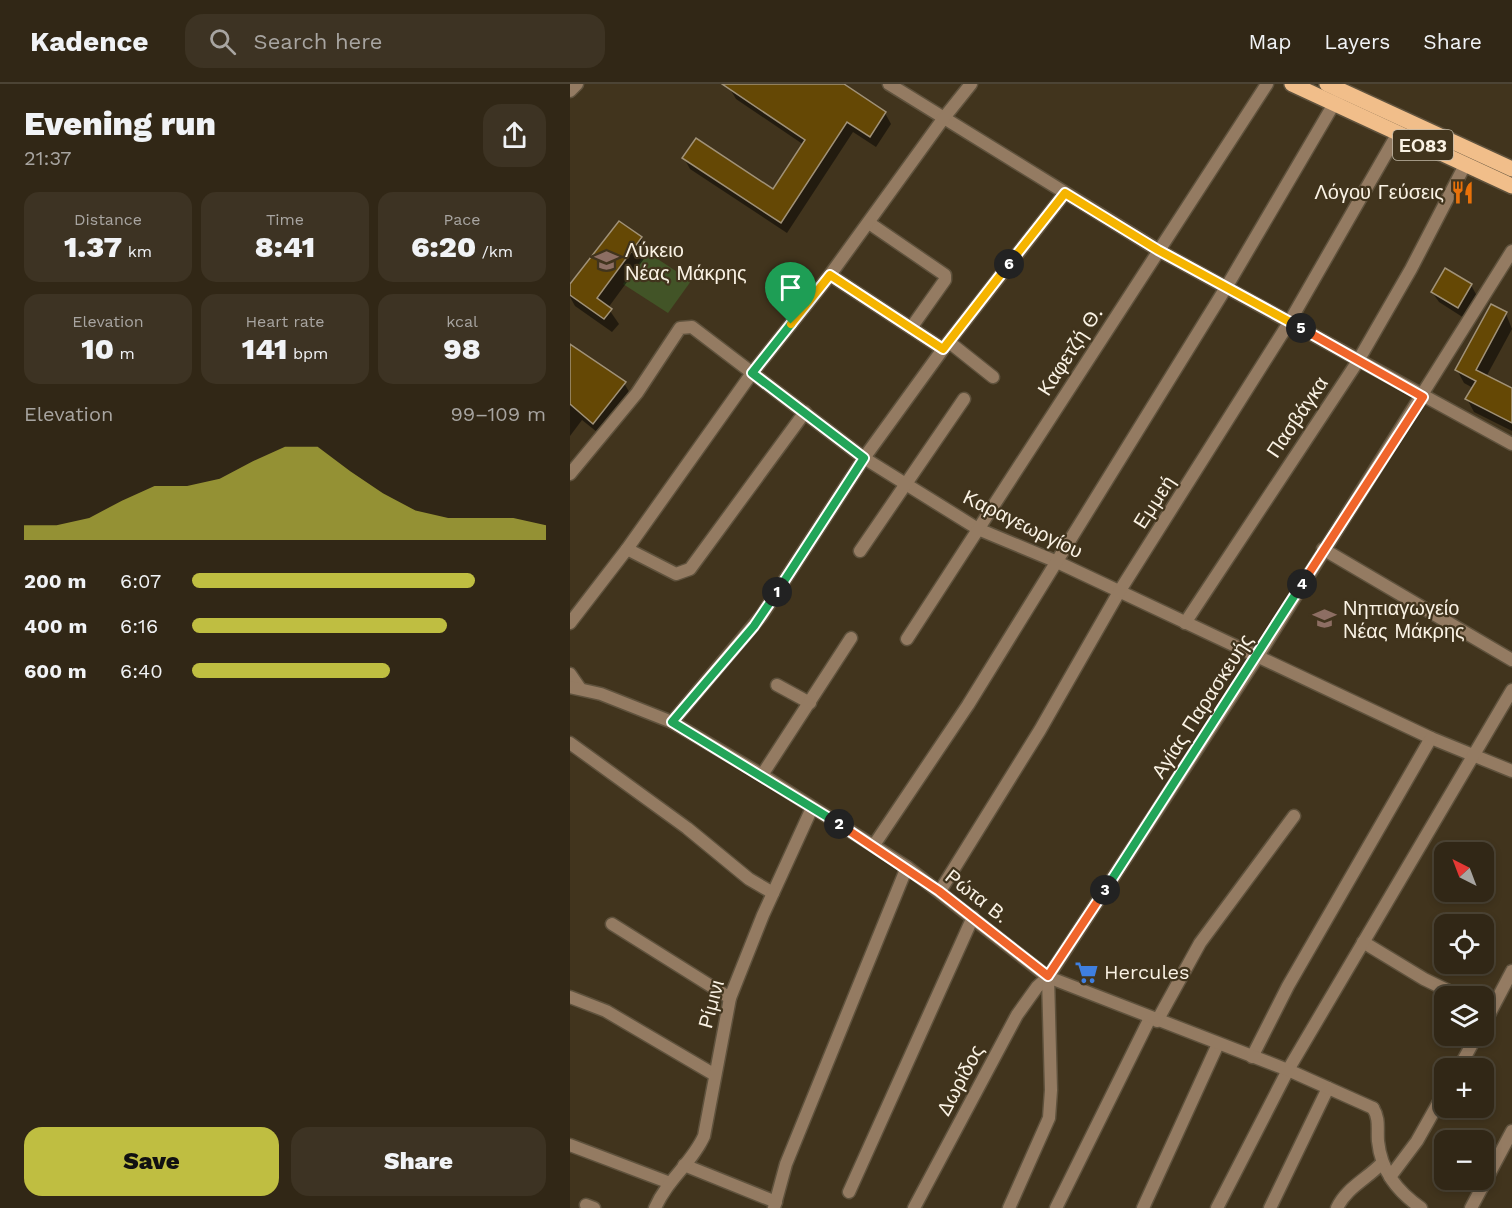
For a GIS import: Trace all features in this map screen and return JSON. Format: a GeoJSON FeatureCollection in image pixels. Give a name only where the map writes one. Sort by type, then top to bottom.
{"type":"FeatureCollection","features":[{"type":"Feature","properties":{"kind":"main road","name":"ΕΟ83"},"geometry":{"type":"LineString","coordinates":[[1292,84],[1337,91],[1512,169]]}},
{"type":"Feature","properties":{"kind":"main road","name":"ΕΟ83"},"geometry":{"type":"LineString","coordinates":[[1337,91],[1398,133],[1512,186]]}},
{"type":"Feature","properties":{"kind":"street"},"geometry":{"type":"LineString","coordinates":[[570,91],[577,84]]}},
{"type":"Feature","properties":{"kind":"street"},"geometry":{"type":"LineString","coordinates":[[889,84],[1158,250],[1512,444]]}},
{"type":"Feature","properties":{"kind":"street"},"geometry":{"type":"LineString","coordinates":[[570,623],[627,549],[752,373],[830,275],[971,84]]}},
{"type":"Feature","properties":{"kind":"street","name":"Καφετζή Θ."},"geometry":{"type":"LineString","coordinates":[[907,639],[1267,84]]}},
{"type":"Feature","properties":{"kind":"street"},"geometry":{"type":"LineString","coordinates":[[874,845],[968,705],[1227,286],[1337,91]]}},
{"type":"Feature","properties":{"kind":"street","name":"Εμμεή"},"geometry":{"type":"LineString","coordinates":[[939,891],[1040,730],[1119,592],[1290,321],[1398,133]]}},
{"type":"Feature","properties":{"kind":"street","name":"Πασβάγκα"},"geometry":{"type":"LineString","coordinates":[[1185,623],[1358,361],[1411,269],[1465,165]]}},
{"type":"Feature","properties":{"kind":"street"},"geometry":{"type":"LineString","coordinates":[[672,722],[762,615],[864,458],[946,345],[1065,193]]}},
{"type":"Feature","properties":{"kind":"street"},"geometry":{"type":"LineString","coordinates":[[869,223],[945,275],[945,280],[911,328]]}},
{"type":"Feature","properties":{"kind":"street","name":"Αγίας Παρασκευής"},"geometry":{"type":"LineString","coordinates":[[1048,976],[1258,657],[1323,549],[1423,397],[1512,251]]}},
{"type":"Feature","properties":{"kind":"street"},"geometry":{"type":"LineString","coordinates":[[830,275],[911,328],[946,345],[993,377]]}},
{"type":"Feature","properties":{"kind":"street","name":"Καραγεωργίου"},"geometry":{"type":"LineString","coordinates":[[570,474],[638,393],[680,328],[692,327],[864,458],[978,529],[1055,561],[1431,738],[1512,771]]}},
{"type":"Feature","properties":{"kind":"street"},"geometry":{"type":"LineString","coordinates":[[860,551],[964,399]]}},
{"type":"Feature","properties":{"kind":"street"},"geometry":{"type":"LineString","coordinates":[[627,549],[676,573],[690,569],[805,412]]}},
{"type":"Feature","properties":{"kind":"street"},"geometry":{"type":"LineString","coordinates":[[1323,549],[1512,660]]}},
{"type":"Feature","properties":{"kind":"street"},"geometry":{"type":"LineString","coordinates":[[762,775],[851,638]]}},
{"type":"Feature","properties":{"kind":"street"},"geometry":{"type":"LineString","coordinates":[[570,674],[574,687]]}},
{"type":"Feature","properties":{"kind":"street"},"geometry":{"type":"LineString","coordinates":[[777,685],[810,703]]}},
{"type":"Feature","properties":{"kind":"street","name":"Ρώτα Β."},"geometry":{"type":"LineString","coordinates":[[574,687],[672,722],[762,775],[907,867],[1048,976],[1288,1070],[1373,1108],[1377,1116],[1382,1163]]}},
{"type":"Feature","properties":{"kind":"street"},"geometry":{"type":"LineString","coordinates":[[1217,1208],[1288,1070],[1512,690]]}},
{"type":"Feature","properties":{"kind":"street"},"geometry":{"type":"LineString","coordinates":[[1252,1056],[1288,986],[1431,738]]}},
{"type":"Feature","properties":{"kind":"street"},"geometry":{"type":"LineString","coordinates":[[570,743],[610,770],[750,879],[773,893]]}},
{"type":"Feature","properties":{"kind":"street","name":"Ρίμινι"},"geometry":{"type":"LineString","coordinates":[[655,1208],[670,1183],[696,1154],[704,1136],[730,998],[773,893],[812,808]]}},
{"type":"Feature","properties":{"kind":"street"},"geometry":{"type":"LineString","coordinates":[[1056,1208],[1153,1019],[1200,943],[1294,816]]}},
{"type":"Feature","properties":{"kind":"street"},"geometry":{"type":"LineString","coordinates":[[684,1165],[775,1205],[786,1164],[907,867]]}},
{"type":"Feature","properties":{"kind":"street"},"geometry":{"type":"LineString","coordinates":[[849,1192],[973,917]]}},
{"type":"Feature","properties":{"kind":"street"},"geometry":{"type":"LineString","coordinates":[[612,924],[730,998]]}},
{"type":"Feature","properties":{"kind":"street"},"geometry":{"type":"LineString","coordinates":[[1363,942],[1438,986]]}},
{"type":"Feature","properties":{"kind":"street"},"geometry":{"type":"LineString","coordinates":[[1494,999],[1512,971]]}},
{"type":"Feature","properties":{"kind":"street"},"geometry":{"type":"LineString","coordinates":[[1009,1208],[1049,1118],[1051,1090],[1048,976]]}},
{"type":"Feature","properties":{"kind":"street","name":"Δωρίδος"},"geometry":{"type":"LineString","coordinates":[[914,1208],[1017,1015],[1048,976]]}},
{"type":"Feature","properties":{"kind":"street"},"geometry":{"type":"LineString","coordinates":[[570,997],[606,1011],[715,1075]]}},
{"type":"Feature","properties":{"kind":"street"},"geometry":{"type":"LineString","coordinates":[[1143,1208],[1218,1044]]}},
{"type":"Feature","properties":{"kind":"street"},"geometry":{"type":"LineString","coordinates":[[1270,1208],[1328,1088]]}},
{"type":"Feature","properties":{"kind":"street"},"geometry":{"type":"LineString","coordinates":[[1390,1178],[1417,1141],[1434,1111]]}},
{"type":"Feature","properties":{"kind":"street"},"geometry":{"type":"LineString","coordinates":[[1472,1208],[1512,1131]]}},
{"type":"Feature","properties":{"kind":"street"},"geometry":{"type":"LineString","coordinates":[[570,1145],[670,1183]]}},
{"type":"Feature","properties":{"kind":"street"},"geometry":{"type":"LineString","coordinates":[[1337,1208],[1350,1188],[1366,1180],[1382,1163],[1400,1192],[1417,1207]]}},
{"type":"Feature","properties":{"kind":"green space"},"geometry":{"type":"Polygon","coordinates":[[[647,252],[691,281],[668,313],[623,284],[647,252]]]}},
{"type":"Feature","properties":{"kind":"building"},"geometry":{"type":"Polygon","coordinates":[[[722,84],[844,84],[886,112],[870,137],[847,122],[781,223],[682,158],[696,138],[773,189],[805,140],[722,84]]]}},
{"type":"Feature","properties":{"kind":"building","name":"Λύκειο Νέας Μάκρης"},"geometry":{"type":"Polygon","coordinates":[[[619,221],[642,237],[597,298],[612,309],[604,319],[570,295],[570,284],[619,221]]]}},
{"type":"Feature","properties":{"kind":"building"},"geometry":{"type":"Polygon","coordinates":[[[1445,268],[1472,284],[1458,308],[1431,292],[1445,268]]]}},
{"type":"Feature","properties":{"kind":"building"},"geometry":{"type":"Polygon","coordinates":[[[1491,304],[1507,312],[1476,370],[1512,388],[1512,423],[1465,399],[1476,381],[1455,370],[1491,304]]]}},
{"type":"Feature","properties":{"kind":"building"},"geometry":{"type":"Polygon","coordinates":[[[570,344],[626,382],[593,424],[570,404],[570,344]]]}},
{"type":"Feature","properties":{"kind":"place","name":"Λόγου Γεύσεις"},"geometry":{"type":"Point","coordinates":[1462,192]}},
{"type":"Feature","properties":{"kind":"place","name":"Λύκειο Νέας Μάκρης"},"geometry":{"type":"Point","coordinates":[607,261]}},
{"type":"Feature","properties":{"kind":"place","name":"Νηπιαγωγείο Νέας Μάκρης"},"geometry":{"type":"Point","coordinates":[1325,619]}},
{"type":"Feature","properties":{"kind":"place","name":"Hercules"},"geometry":{"type":"Point","coordinates":[1086,972]}},
{"type":"Feature","properties":{"kind":"route"},"geometry":{"type":"LineString","coordinates":[[1065,193],[1158,250],[1227,286],[1423,397],[1323,549],[1258,657],[1048,976],[907,867],[762,775],[672,722],[762,615],[864,458],[752,373],[791,324],[830,275],[943,349],[1065,193]]}}]}
